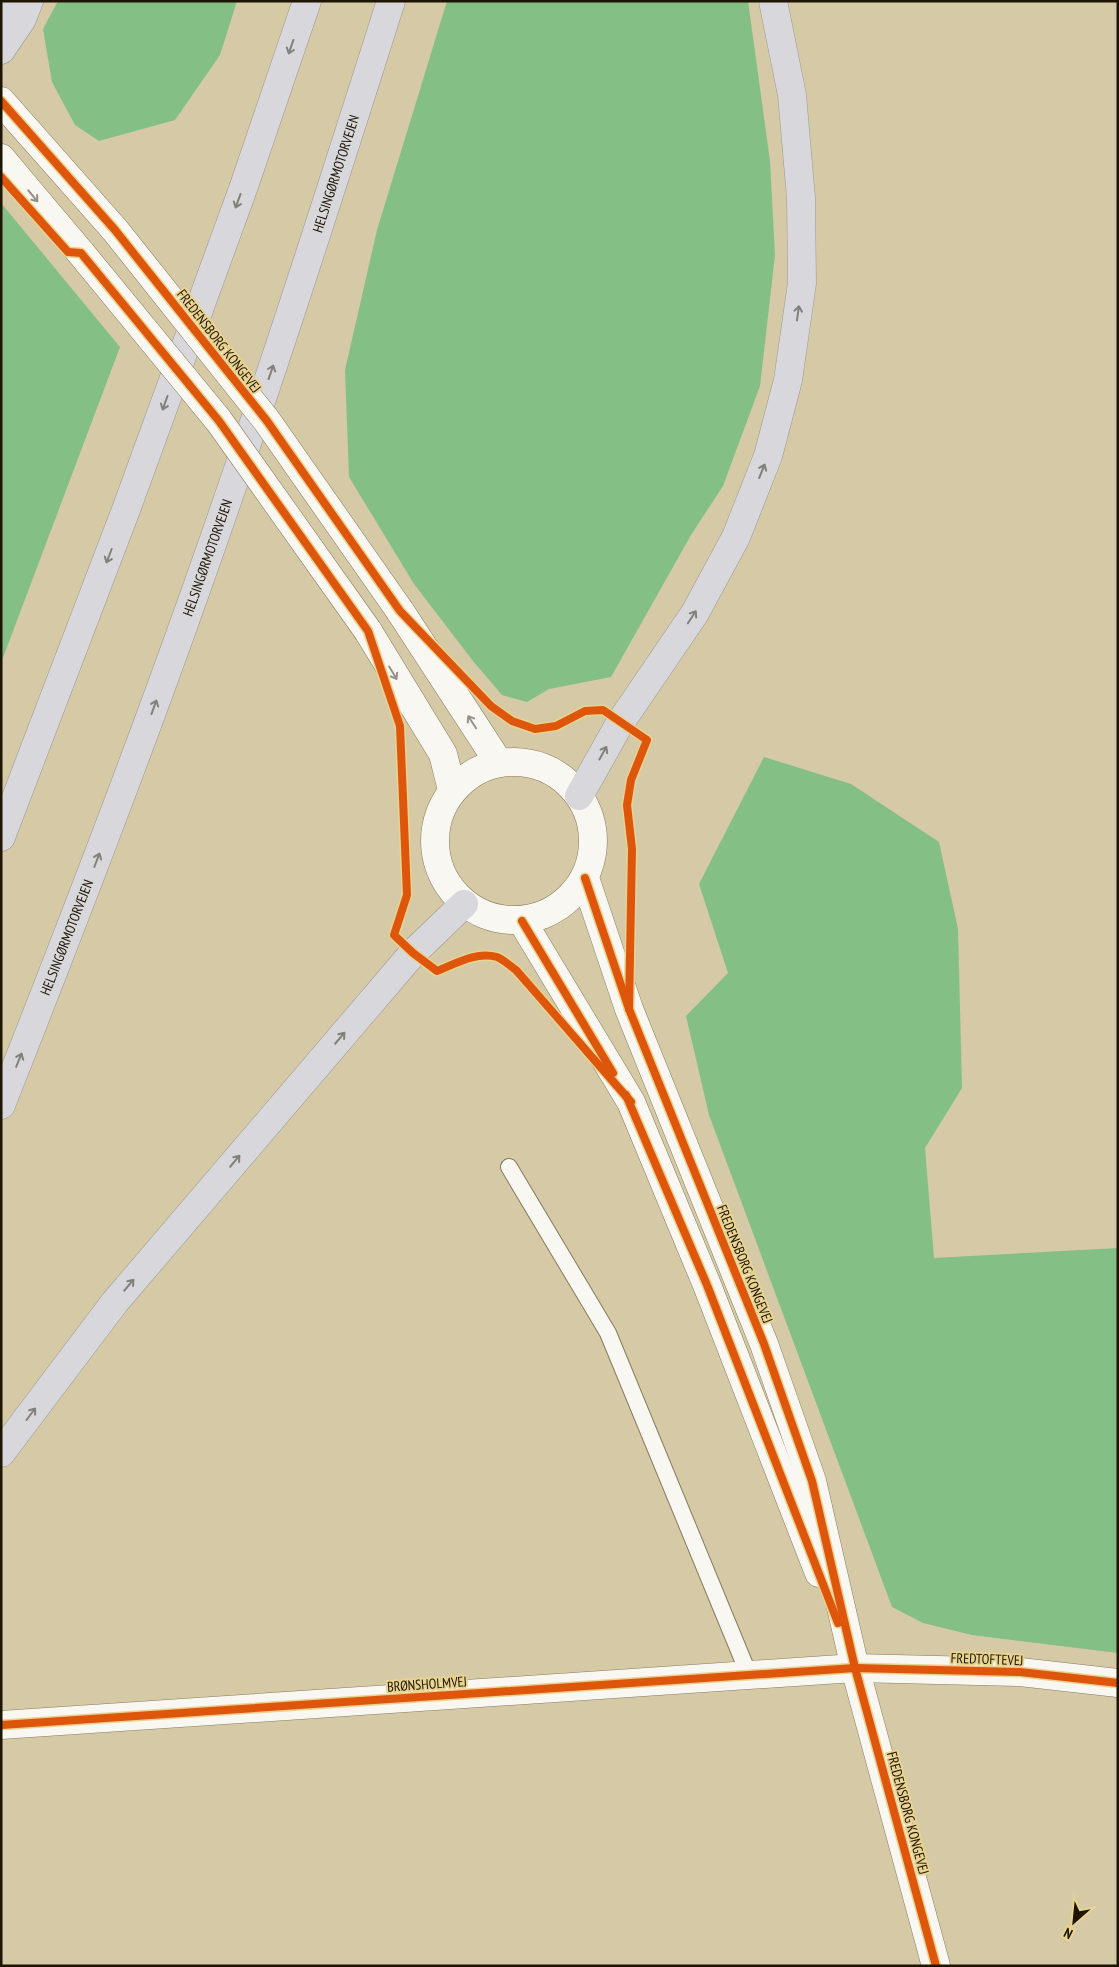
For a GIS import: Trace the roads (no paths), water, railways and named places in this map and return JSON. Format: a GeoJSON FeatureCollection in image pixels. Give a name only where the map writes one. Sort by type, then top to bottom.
{"type":"FeatureCollection","features":[{"type":"Feature","properties":{"kind":"highway"},"geometry":{"type":"LineString","coordinates":[[1,11],[18,1]]}},
{"type":"Feature","properties":{"kind":"highway"},"geometry":{"type":"LineString","coordinates":[[1,50],[22,19],[29,1]]}},
{"type":"Feature","properties":{"kind":"highway"},"geometry":{"type":"LineString","coordinates":[[1,838],[134,489],[244,186],[307,1]]}},
{"type":"Feature","properties":{"kind":"highway","name":"HELSINGØRMOTORVEJEN"},"geometry":{"type":"LineString","coordinates":[[1,1105],[125,788],[185,622],[324,212],[391,1]]}},
{"type":"Feature","properties":{"kind":"highway"},"geometry":{"type":"LineString","coordinates":[[580,796],[620,723],[695,614],[736,536],[768,456],[788,380],[802,283],[801,198],[792,95],[773,1]]}},
{"type":"Feature","properties":{"kind":"highway"},"geometry":{"type":"LineString","coordinates":[[1,1453],[115,1302],[412,953],[464,904]]}},
{"type":"Feature","properties":{"kind":"street","name":"FREDENSBORG KONGEVEJ"},"geometry":{"type":"LineString","coordinates":[[1,100],[115,230],[267,421],[400,610],[499,762]]}},
{"type":"Feature","properties":{"kind":"street"},"geometry":{"type":"LineString","coordinates":[[1,158],[220,421],[368,632],[443,754],[452,790]]}},
{"type":"Feature","properties":{"kind":"street"},"geometry":{"type":"LineString","coordinates":[[499,762],[522,762],[544,767],[564,779],[580,796],[589,815],[594,836],[592,857],[585,878],[569,899],[547,914],[522,921],[501,920],[482,914],[464,904],[447,885],[436,862],[434,845],[439,811],[452,790],[473,772],[499,762]]}},
{"type":"Feature","properties":{"kind":"street","name":"FREDENSBORG KONGEVEJ"},"geometry":{"type":"LineString","coordinates":[[585,878],[628,1009],[764,1344],[812,1482],[855,1668],[936,1966]]}},
{"type":"Feature","properties":{"kind":"street","name":"FREDENSBORG KONGEVEJ"},"geometry":{"type":"LineString","coordinates":[[522,921],[631,1102],[707,1285],[855,1668]]}},
{"type":"Feature","properties":{"kind":"street","name":"BRØNSHOLMVEJ"},"geometry":{"type":"LineString","coordinates":[[1,1725],[855,1668]]}},
{"type":"Feature","properties":{"kind":"street","name":"FREDTOFTEVEJ"},"geometry":{"type":"LineString","coordinates":[[855,1668],[1020,1672],[1118,1684]]}},
{"type":"Feature","properties":{"kind":"lane"},"geometry":{"type":"LineString","coordinates":[[509,1167],[608,1333],[749,1675]]}}]}
